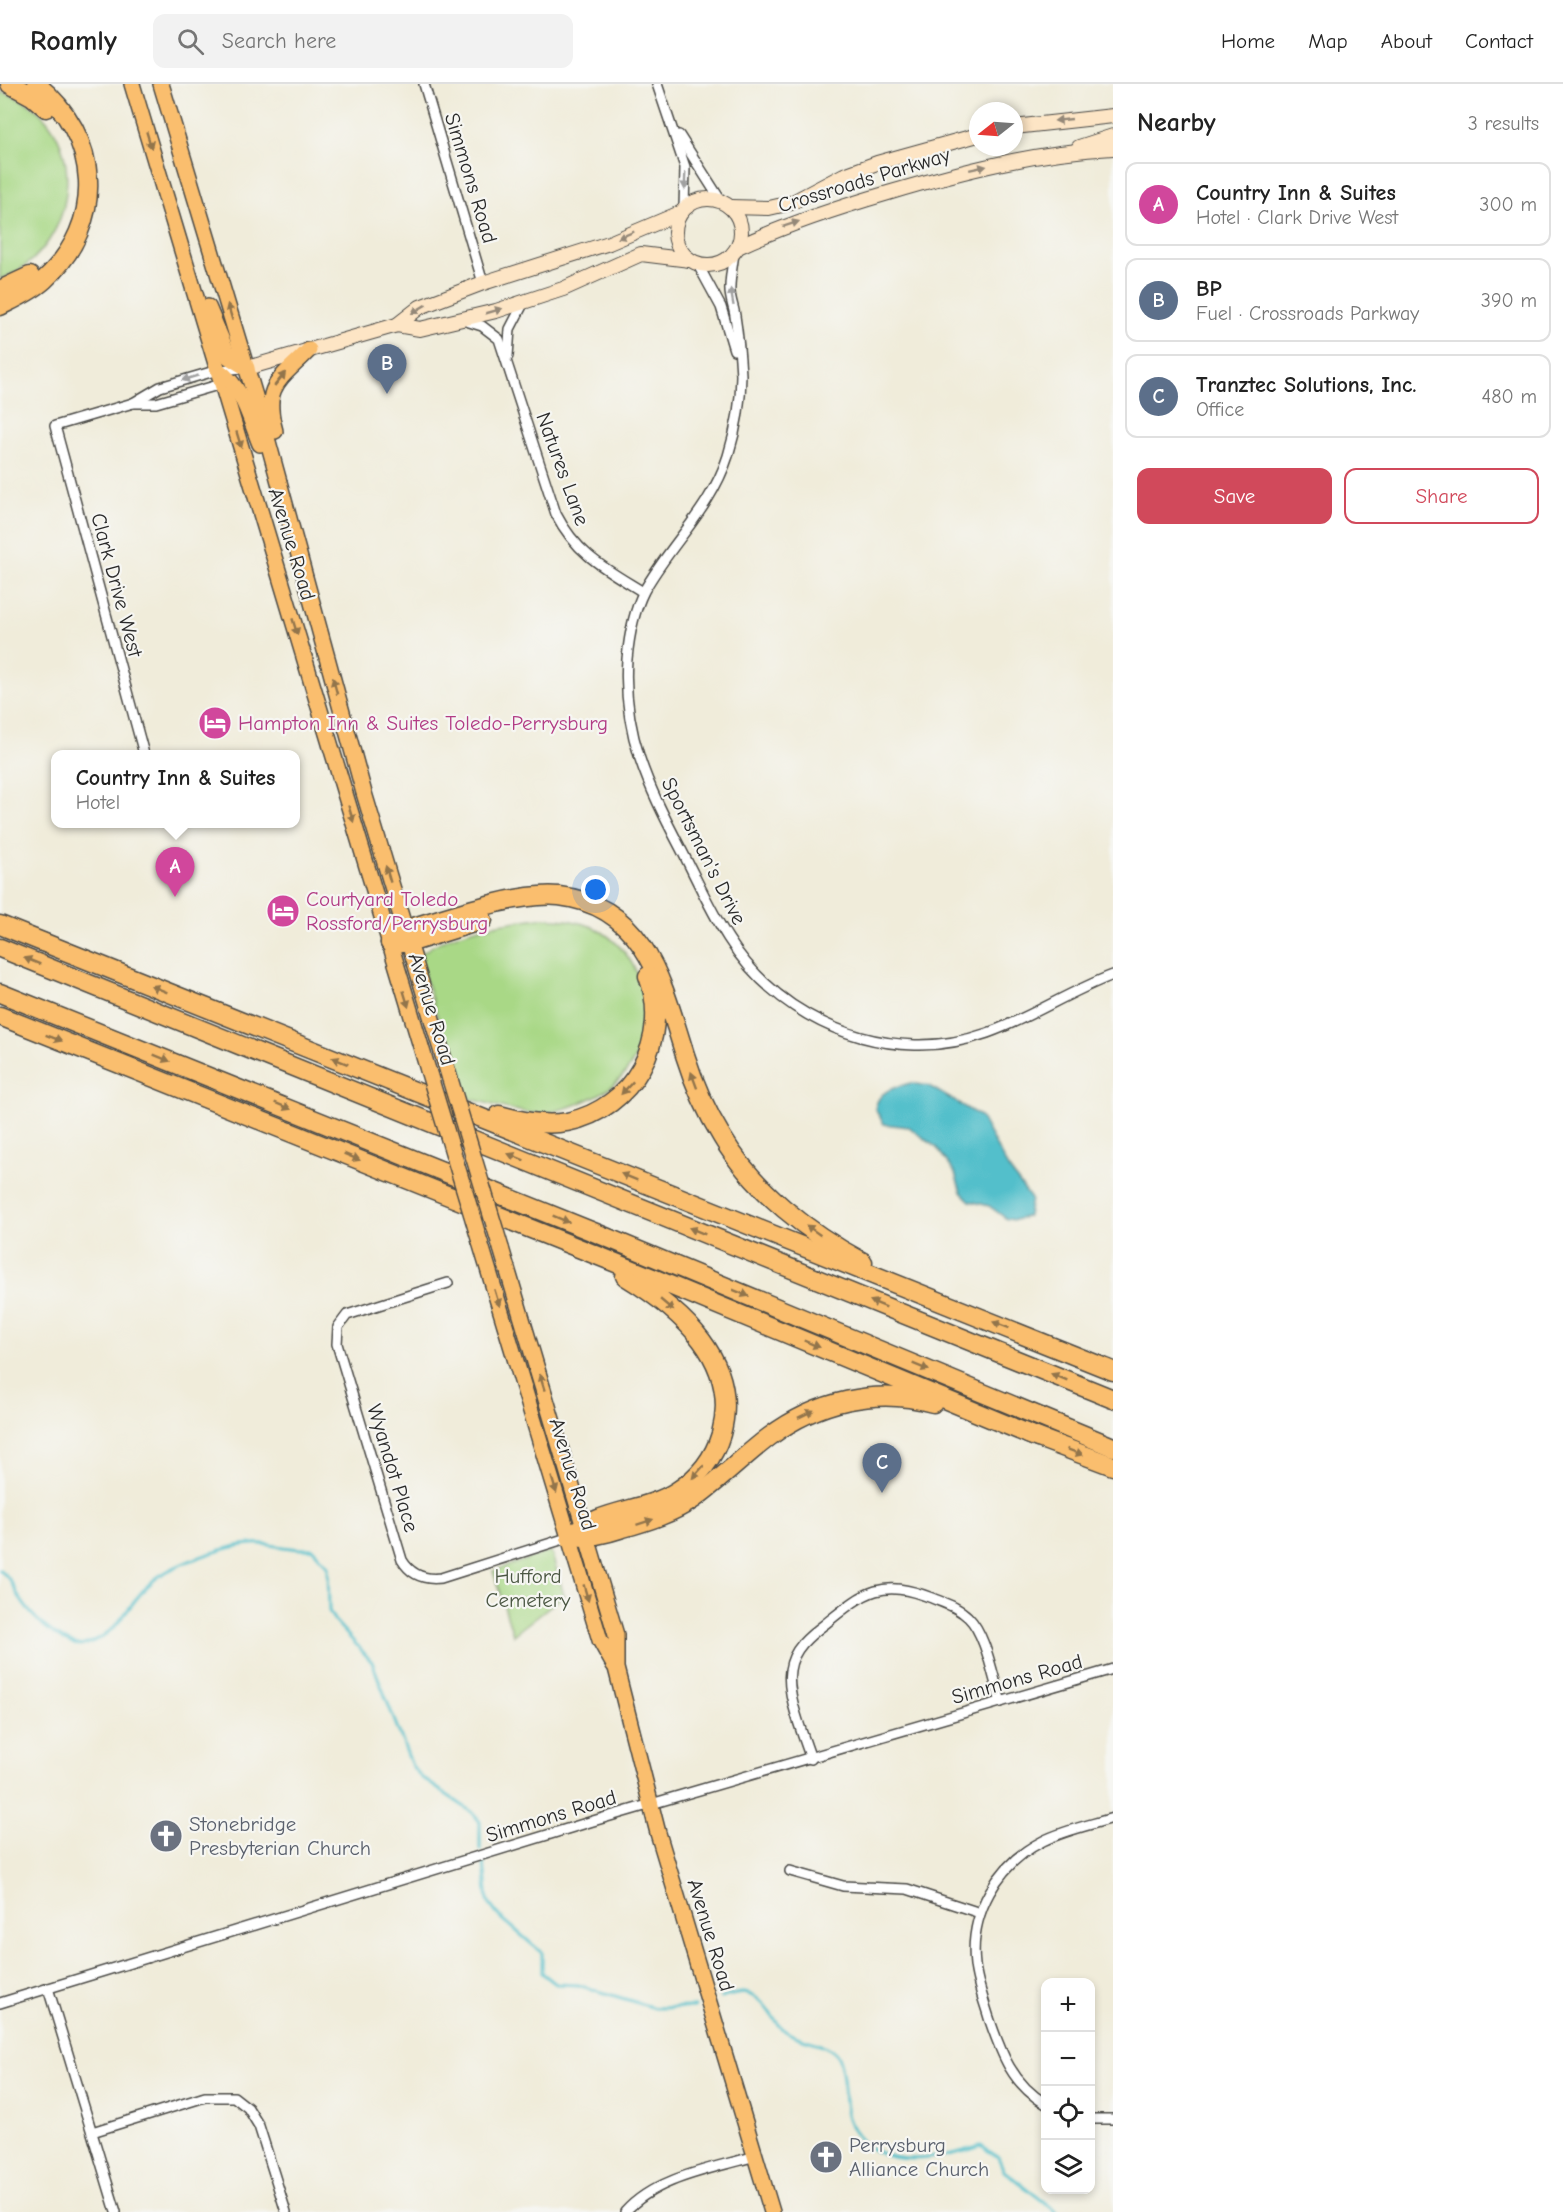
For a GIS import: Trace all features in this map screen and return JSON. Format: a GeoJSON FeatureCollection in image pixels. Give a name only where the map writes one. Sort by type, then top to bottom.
{"type":"FeatureCollection","features":[{"type":"Feature","properties":{"kind":"highway"},"geometry":{"type":"LineString","coordinates":[[0,290],[25,280],[52,255],[71,224],[77,195],[76,166],[60,125],[38,100],[10,84]]}},
{"type":"Feature","properties":{"kind":"highway"},"geometry":{"type":"LineString","coordinates":[[0,306],[43,281],[68,253],[81,228],[88,198],[88,170],[79,138],[66,114],[52,97],[36,84]]}},
{"type":"Feature","properties":{"kind":"highway"},"geometry":{"type":"LineString","coordinates":[[390,943],[516,899],[544,896],[579,901],[611,915],[633,934],[650,956],[667,996],[697,1090],[713,1123],[739,1162],[762,1187],[800,1221],[858,1259],[917,1293]]}},
{"type":"Feature","properties":{"kind":"highway"},"geometry":{"type":"LineString","coordinates":[[394,1082],[517,1120],[538,1123],[566,1122],[599,1110],[627,1089],[646,1059],[656,1026],[651,984],[633,949],[614,929],[576,911],[548,907],[520,910],[406,937]]}},
{"type":"Feature","properties":{"kind":"highway"},"geometry":{"type":"LineString","coordinates":[[0,925],[1113,1371]]}},
{"type":"Feature","properties":{"kind":"highway"},"geometry":{"type":"LineString","coordinates":[[0,948],[1113,1399]]}},
{"type":"Feature","properties":{"kind":"highway"},"geometry":{"type":"LineString","coordinates":[[0,993],[601,1235],[1113,1447]]}},
{"type":"Feature","properties":{"kind":"highway"},"geometry":{"type":"LineString","coordinates":[[0,1016],[582,1250],[1038,1438]]}},
{"type":"Feature","properties":{"kind":"highway"},"geometry":{"type":"LineString","coordinates":[[570,1537],[664,1498],[688,1484],[714,1451],[725,1411],[719,1371],[698,1334],[646,1288],[582,1250]]}},
{"type":"Feature","properties":{"kind":"highway"},"geometry":{"type":"LineString","coordinates":[[587,1531],[639,1524],[676,1509],[702,1492],[787,1425],[825,1406],[845,1400],[886,1396],[928,1401],[1113,1466]]}},
{"type":"Feature","properties":{"kind":"main road","name":"Avenue Road"},"geometry":{"type":"LineString","coordinates":[[132,84],[223,378],[600,1640],[616,1668]]}},
{"type":"Feature","properties":{"kind":"main road","name":"Avenue Road"},"geometry":{"type":"LineString","coordinates":[[161,84],[296,536],[364,793],[406,937],[587,1531],[616,1635],[616,1668],[651,1805],[772,2212]]}},
{"type":"Feature","properties":{"kind":"main road"},"geometry":{"type":"LineString","coordinates":[[178,236],[229,357],[247,368]]}},
{"type":"Feature","properties":{"kind":"main road"},"geometry":{"type":"LineString","coordinates":[[296,536],[288,476],[271,416],[270,396],[277,380],[309,350]]}},
{"type":"Feature","properties":{"kind":"main road"},"geometry":{"type":"LineString","coordinates":[[223,378],[238,389],[296,536]]}},
{"type":"Feature","properties":{"kind":"street","name":"Simmons Road"},"geometry":{"type":"LineString","coordinates":[[424,84],[483,283]]}},
{"type":"Feature","properties":{"kind":"street"},"geometry":{"type":"LineString","coordinates":[[657,84],[685,167],[682,211],[675,235],[678,246],[694,262]]}},
{"type":"Feature","properties":{"kind":"street"},"geometry":{"type":"LineString","coordinates":[[397,325],[420,329],[524,302],[563,289],[641,254],[714,265],[723,262],[736,250],[741,227],[698,169],[666,113]]}},
{"type":"Feature","properties":{"kind":"street"},"geometry":{"type":"LineString","coordinates":[[1023,126],[1113,116]]}},
{"type":"Feature","properties":{"kind":"street"},"geometry":{"type":"LineString","coordinates":[[1069,152],[1096,140],[1113,136]]}},
{"type":"Feature","properties":{"kind":"street","name":"Crossroads Parkway"},"geometry":{"type":"LineString","coordinates":[[725,204],[769,208],[790,203],[844,175],[969,138]]}},
{"type":"Feature","properties":{"kind":"street","name":"Crossroads Parkway"},"geometry":{"type":"LineString","coordinates":[[736,250],[782,227],[922,183],[1017,159],[1113,148]]}},
{"type":"Feature","properties":{"kind":"street"},"geometry":{"type":"LineString","coordinates":[[1069,152],[1113,155]]}},
{"type":"Feature","properties":{"kind":"street"},"geometry":{"type":"LineString","coordinates":[[133,403],[156,403],[247,368],[397,325],[420,306],[483,283],[609,243],[682,211],[698,200],[725,204]]}},
{"type":"Feature","properties":{"kind":"street","name":"Sportsman's Drive"},"geometry":{"type":"LineString","coordinates":[[736,250],[729,290],[735,313],[741,375],[738,421],[727,459],[709,500],[643,592],[632,627],[626,689],[629,721],[637,756],[654,797],[728,938],[749,966],[772,990],[803,1013],[858,1036],[913,1045],[940,1044],[989,1034],[1011,1026],[1113,975]]}},
{"type":"Feature","properties":{"kind":"street","name":"Sportsman's Drive"},"geometry":{"type":"LineString","coordinates":[[694,262],[721,307],[741,375]]}},
{"type":"Feature","properties":{"kind":"street","name":"Natures Lane"},"geometry":{"type":"LineString","coordinates":[[507,359],[510,328],[524,302]]}},
{"type":"Feature","properties":{"kind":"street","name":"Natures Lane"},"geometry":{"type":"LineString","coordinates":[[461,319],[492,332],[499,339],[562,527],[571,541],[592,561],[643,592]]}},
{"type":"Feature","properties":{"kind":"street"},"geometry":{"type":"LineString","coordinates":[[133,403],[151,391],[223,378],[247,368]]}},
{"type":"Feature","properties":{"kind":"street","name":"Clark Drive West"},"geometry":{"type":"LineString","coordinates":[[133,403],[55,426],[143,750]]}},
{"type":"Feature","properties":{"kind":"street","name":"Wyandot Place"},"geometry":{"type":"LineString","coordinates":[[448,1283],[347,1315],[336,1334],[336,1344],[402,1560],[417,1575],[432,1579],[441,1578],[570,1537]]}},
{"type":"Feature","properties":{"kind":"street"},"geometry":{"type":"LineString","coordinates":[[811,1759],[789,1684],[792,1661],[799,1647],[813,1633],[855,1600],[876,1589],[892,1587],[910,1590],[948,1604],[967,1616],[980,1634],[1001,1702]]}},
{"type":"Feature","properties":{"kind":"street","name":"Simmons Road"},"geometry":{"type":"LineString","coordinates":[[0,2002],[651,1805],[1113,1669]]}},
{"type":"Feature","properties":{"kind":"street"},"geometry":{"type":"LineString","coordinates":[[1041,2101],[1031,2094],[1012,2073],[999,2048],[990,2021],[975,1965],[975,1937],[980,1913],[993,1885],[1022,1854],[1055,1836],[1113,1818]]}},
{"type":"Feature","properties":{"kind":"street"},"geometry":{"type":"LineString","coordinates":[[790,1871],[843,1886],[907,1889],[980,1913]]}},
{"type":"Feature","properties":{"kind":"street"},"geometry":{"type":"LineString","coordinates":[[48,1988],[116,2212]]}},
{"type":"Feature","properties":{"kind":"street"},"geometry":{"type":"LineString","coordinates":[[92,2132],[205,2097],[234,2097],[248,2108],[259,2126],[286,2212]]}},
{"type":"Feature","properties":{"kind":"street"},"geometry":{"type":"LineString","coordinates":[[1095,2119],[1113,2119]]}},
{"type":"Feature","properties":{"kind":"street"},"geometry":{"type":"LineString","coordinates":[[625,2212],[639,2199],[663,2185],[755,2156]]}},
{"type":"Feature","properties":{"kind":"green space"},"geometry":{"type":"Polygon","coordinates":[[[0,92],[30,105],[51,127],[63,154],[67,183],[62,213],[49,241],[28,264],[0,279],[0,92]]]}},
{"type":"Feature","properties":{"kind":"green space"},"geometry":{"type":"Polygon","coordinates":[[[540,918],[587,925],[602,932],[618,945],[639,978],[644,998],[645,1017],[643,1037],[636,1056],[616,1083],[575,1105],[552,1112],[535,1113],[508,1109],[463,1097],[418,956],[445,940],[476,929],[540,918]]]}},
{"type":"Feature","properties":{"kind":"green space","name":"Hufford Cemetery"},"geometry":{"type":"Polygon","coordinates":[[[551,1551],[564,1595],[513,1635],[493,1571],[551,1551]]]}},
{"type":"Feature","properties":{"kind":"water"},"geometry":{"type":"Polygon","coordinates":[[[911,1083],[929,1086],[980,1116],[1008,1168],[1031,1199],[1028,1216],[1015,1220],[1007,1219],[989,1206],[970,1201],[961,1192],[955,1173],[937,1148],[909,1127],[884,1124],[875,1109],[880,1097],[888,1090],[911,1083]]]}},
{"type":"Feature","properties":{"kind":"waterway"},"geometry":{"type":"LineString","coordinates":[[0,1570],[9,1579],[24,1605],[46,1628],[63,1639],[81,1646],[106,1634],[115,1626],[154,1580],[190,1561],[222,1550],[251,1544],[313,1549],[328,1566],[329,1611],[334,1620],[372,1662],[412,1766],[422,1778],[472,1812],[480,1822],[480,1849]]}},
{"type":"Feature","properties":{"kind":"waterway"},"geometry":{"type":"LineString","coordinates":[[484,1863],[488,1902],[497,1914],[542,1953],[542,1973],[556,1984],[578,1985],[655,2008],[694,2007]]}},
{"type":"Feature","properties":{"kind":"waterway"},"geometry":{"type":"LineString","coordinates":[[721,1998],[741,1993],[755,1997],[787,2032],[836,2053],[841,2066],[848,2118],[857,2136],[871,2148],[887,2156],[906,2159],[945,2156],[981,2146],[998,2157],[1004,2171],[1057,2212]]}},
{"type":"Feature","properties":{"kind":"place","name":"BP"},"geometry":{"type":"Point","coordinates":[387,394]}},
{"type":"Feature","properties":{"kind":"place","name":"Hampton Inn & Suites Toledo-Perrysburg"},"geometry":{"type":"Point","coordinates":[215,723]}},
{"type":"Feature","properties":{"kind":"place","name":"Country Inn & Suites"},"geometry":{"type":"Point","coordinates":[175,897]}},
{"type":"Feature","properties":{"kind":"place","name":"Courtyard Toledo Rossford/Perrysburg"},"geometry":{"type":"Point","coordinates":[283,911]}},
{"type":"Feature","properties":{"kind":"place","name":"Tranztec Solutions, Inc."},"geometry":{"type":"Point","coordinates":[882,1493]}},
{"type":"Feature","properties":{"kind":"place","name":"Stonebridge Presbyterian Church"},"geometry":{"type":"Point","coordinates":[166,1836]}},
{"type":"Feature","properties":{"kind":"place","name":"Perrysburg Alliance Church"},"geometry":{"type":"Point","coordinates":[826,2157]}}]}
